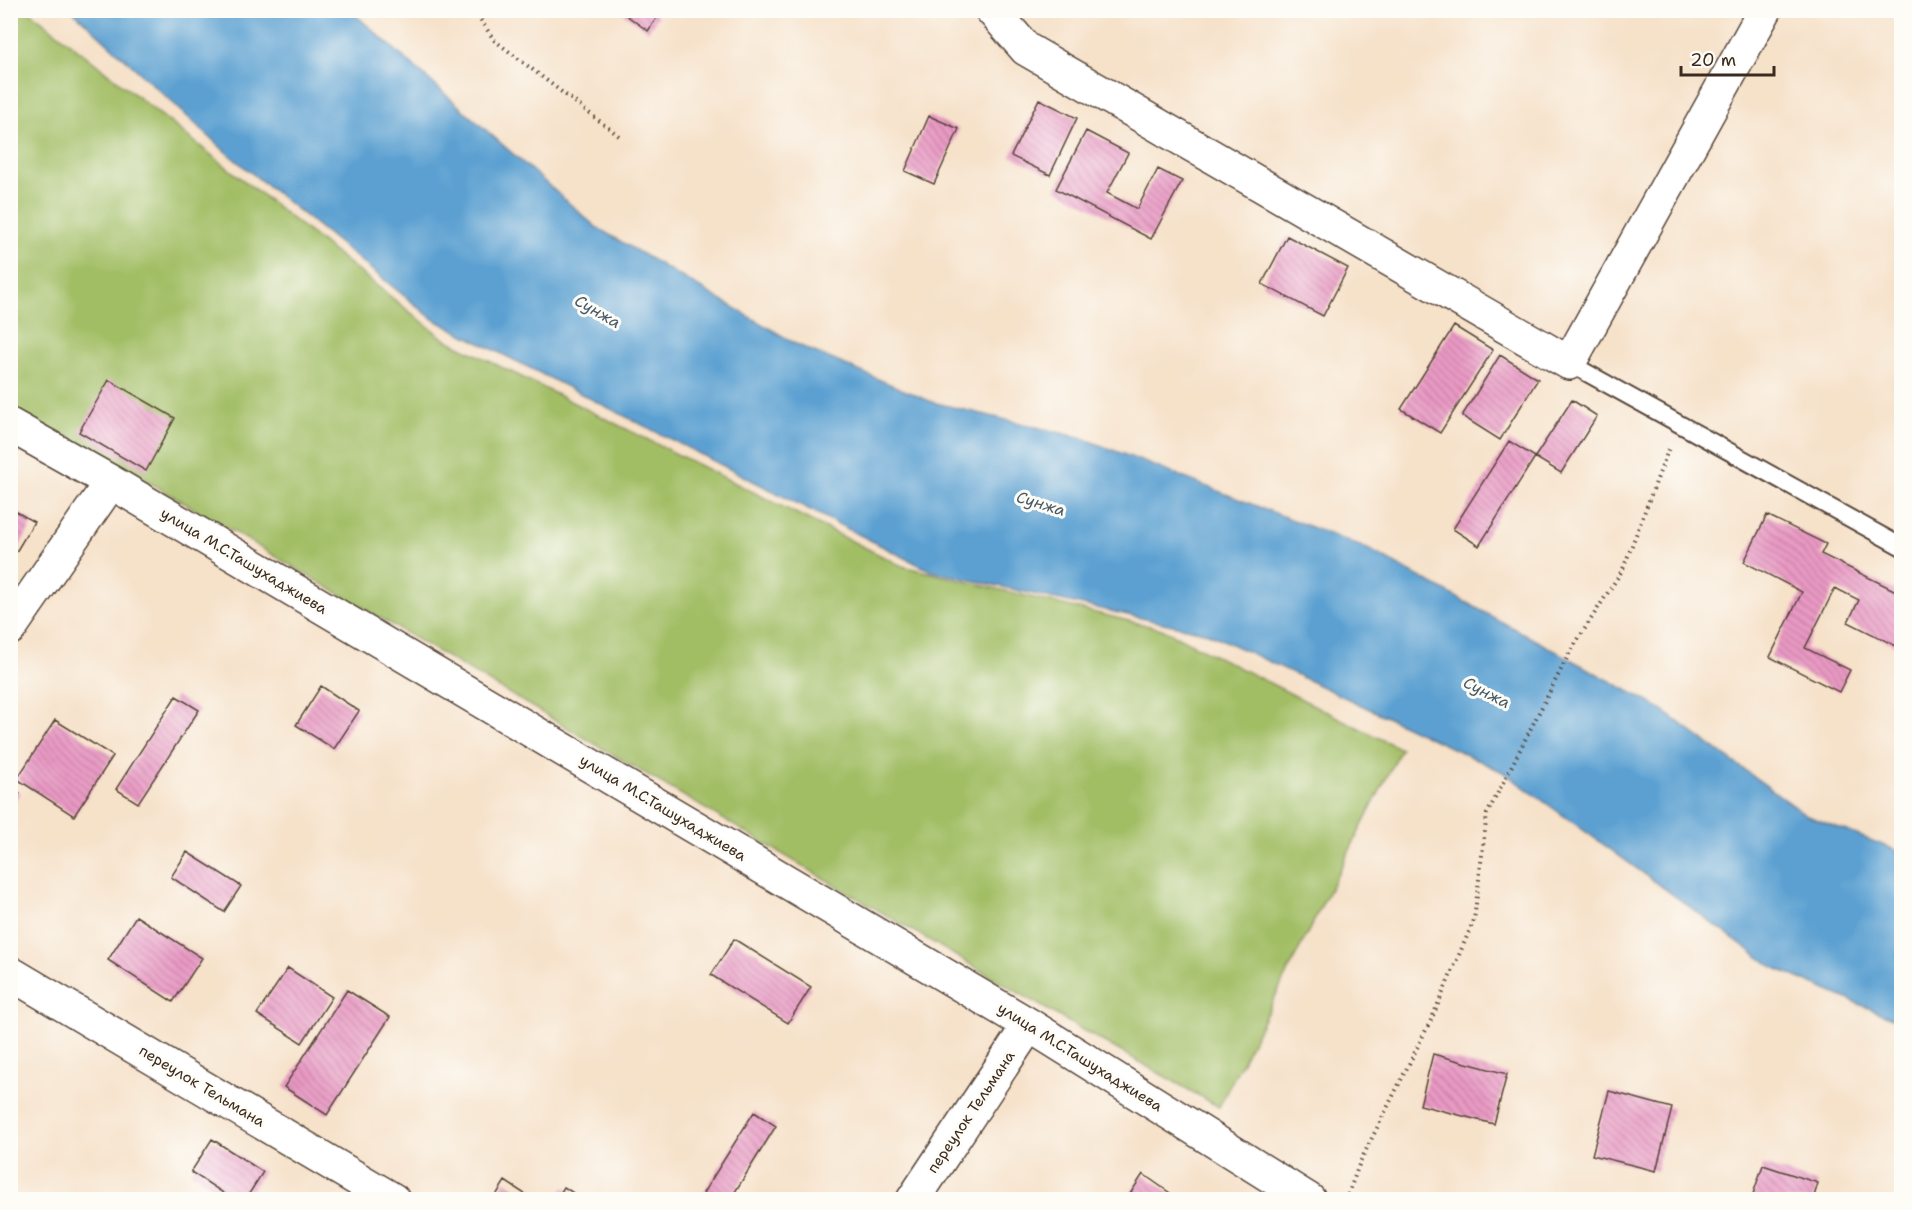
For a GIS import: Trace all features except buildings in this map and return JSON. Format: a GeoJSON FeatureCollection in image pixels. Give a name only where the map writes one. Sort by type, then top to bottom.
{"type":"FeatureCollection","features":[{"type":"Feature","properties":{"kind":"street"},"geometry":{"type":"LineString","coordinates":[[992,10],[1026,49],[1569,363],[1765,10]]}},
{"type":"Feature","properties":{"kind":"street","name":"улица М.С.Ташухаджиева"},"geometry":{"type":"LineString","coordinates":[[10,425],[111,482],[1029,1025],[1309,1200]]}},
{"type":"Feature","properties":{"kind":"street"},"geometry":{"type":"LineString","coordinates":[[10,628],[111,482]]}},
{"type":"Feature","properties":{"kind":"street","name":"переулок Тельмана"},"geometry":{"type":"LineString","coordinates":[[10,973],[393,1200]]}},
{"type":"Feature","properties":{"kind":"street","name":"переулок Тельмана"},"geometry":{"type":"LineString","coordinates":[[913,1200],[1029,1025]]}},
{"type":"Feature","properties":{"kind":"lane"},"geometry":{"type":"LineString","coordinates":[[1569,363],[1902,547]]}},
{"type":"Feature","properties":{"kind":"path"},"geometry":{"type":"LineString","coordinates":[[474,10],[494,40],[619,136]]}},
{"type":"Feature","properties":{"kind":"path"},"geometry":{"type":"LineString","coordinates":[[1346,1200],[1360,1162],[1432,1018],[1474,920],[1487,814],[1570,652],[1623,569],[1678,425]]}},
{"type":"Feature","properties":{"kind":"green space"},"geometry":{"type":"Polygon","coordinates":[[[10,11],[29,11],[443,338],[902,566],[1162,629],[1401,749],[1219,1107],[1065,1020],[142,478],[11,411],[10,11]]]}},
{"type":"Feature","properties":{"kind":"water","name":"Сунжа"},"geometry":{"type":"Polygon","coordinates":[[[73,11],[351,11],[596,227],[798,345],[932,402],[1082,438],[1370,550],[1656,706],[1808,816],[1901,852],[1901,1022],[1773,967],[1503,772],[1208,633],[931,571],[433,319],[228,154],[73,11]]]}}]}
